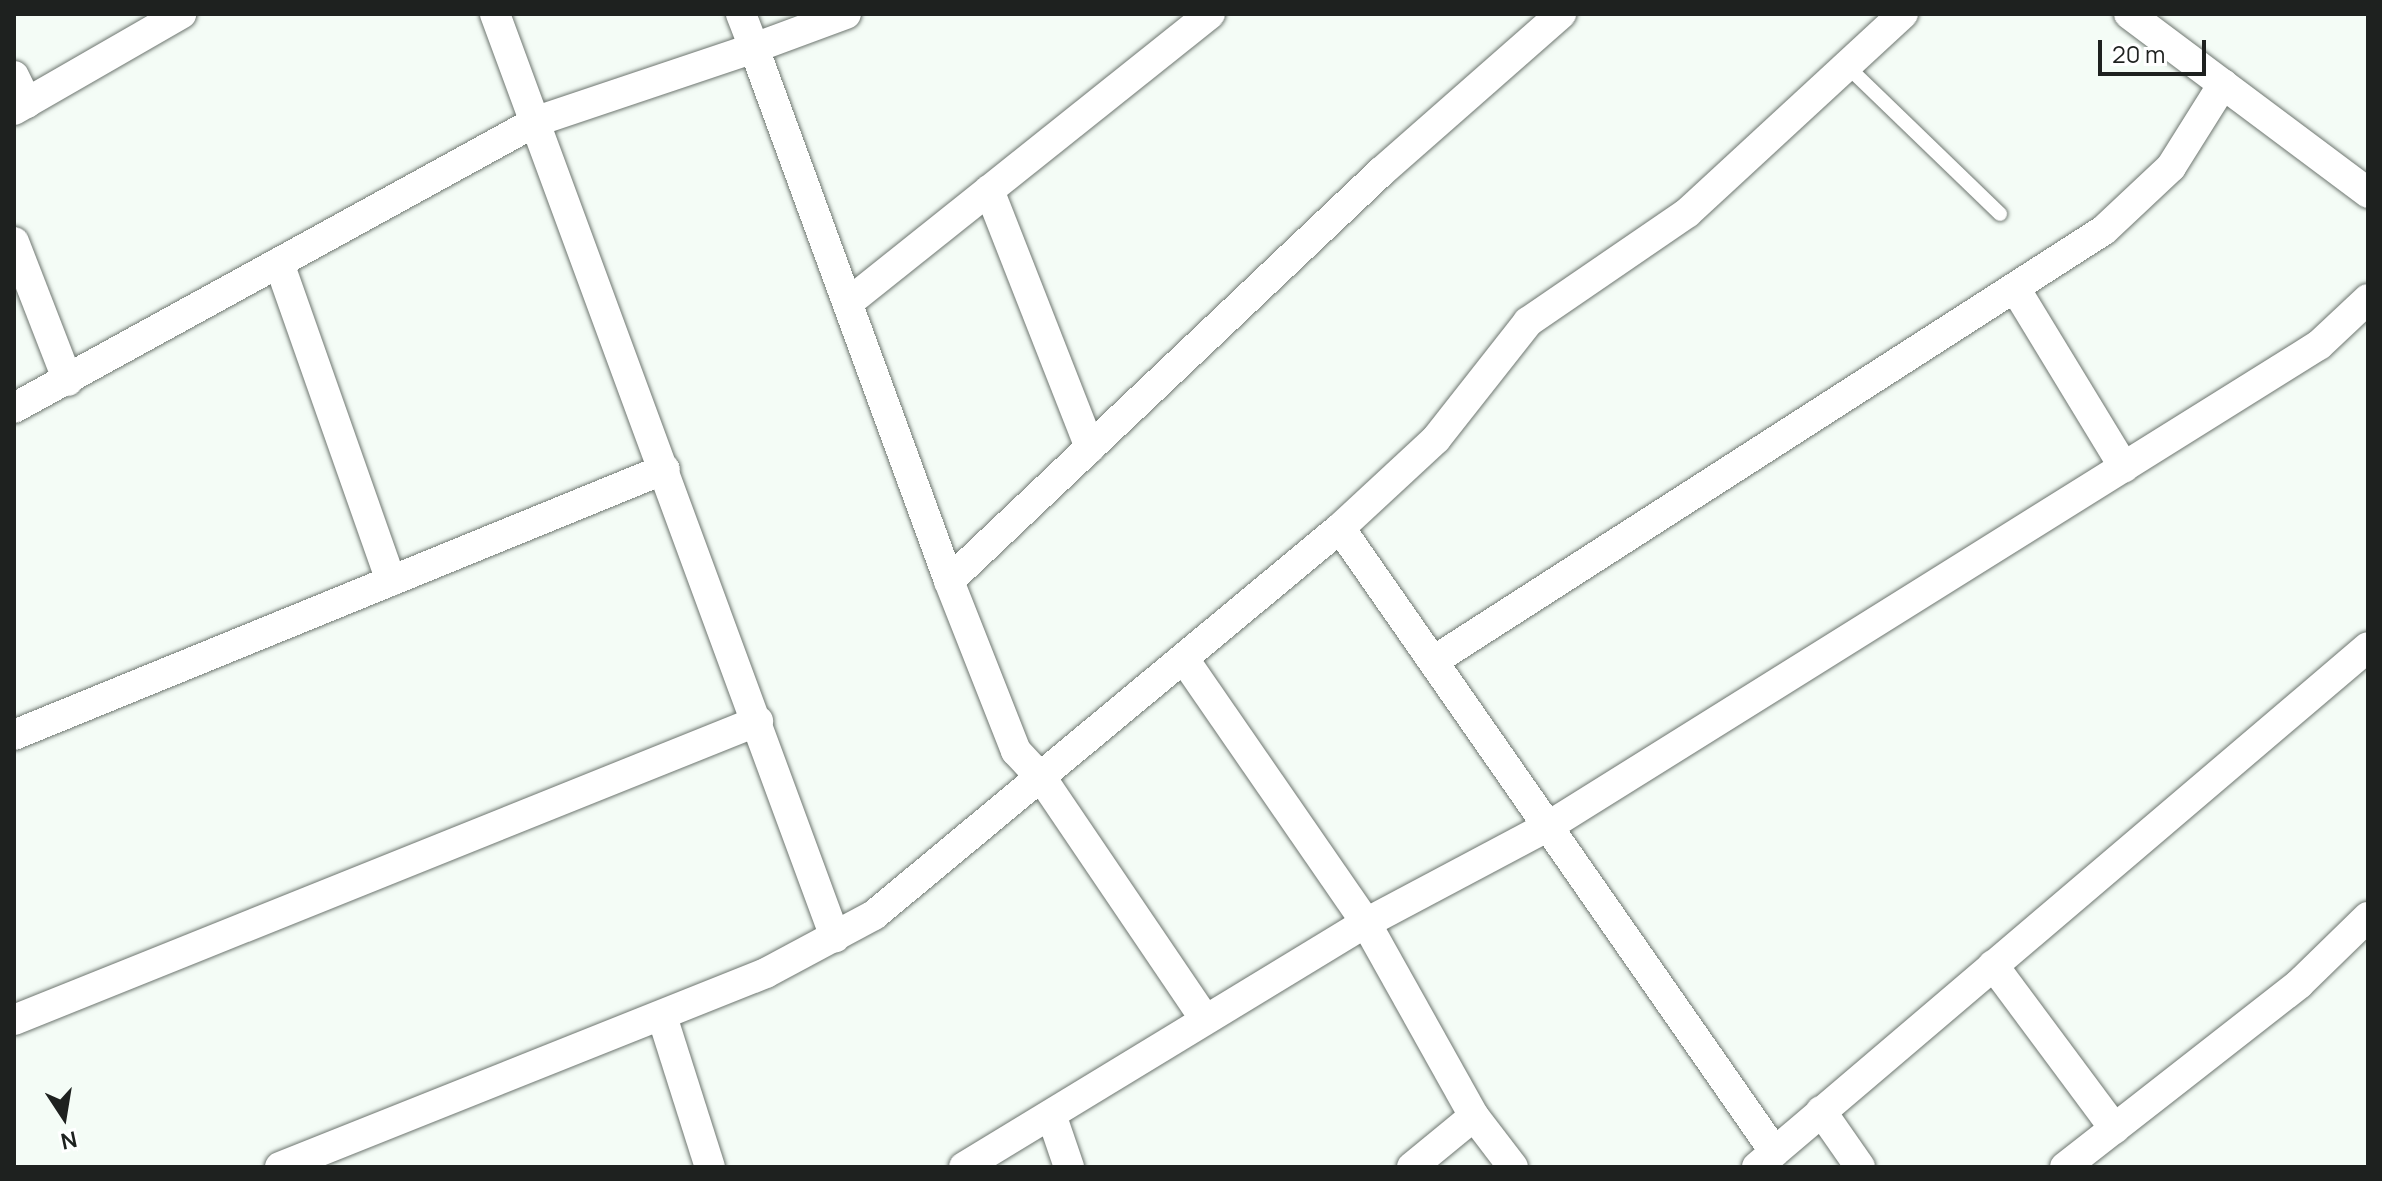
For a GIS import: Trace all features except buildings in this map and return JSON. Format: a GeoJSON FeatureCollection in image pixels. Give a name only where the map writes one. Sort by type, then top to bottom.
{"type":"FeatureCollection","features":[{"type":"Feature","properties":{"kind":"street"},"geometry":{"type":"LineString","coordinates":[[14,76],[21,107],[181,14]]}},
{"type":"Feature","properties":{"kind":"street"},"geometry":{"type":"LineString","coordinates":[[495,14],[537,121],[835,937]]}},
{"type":"Feature","properties":{"kind":"street"},"geometry":{"type":"LineString","coordinates":[[741,14],[1000,719],[1205,1019]]}},
{"type":"Feature","properties":{"kind":"street"},"geometry":{"type":"LineString","coordinates":[[14,408],[537,121],[846,14]]}},
{"type":"Feature","properties":{"kind":"street"},"geometry":{"type":"LineString","coordinates":[[849,302],[1210,14]]}},
{"type":"Feature","properties":{"kind":"street"},"geometry":{"type":"LineString","coordinates":[[949,581],[1561,14]]}},
{"type":"Feature","properties":{"kind":"street"},"geometry":{"type":"LineString","coordinates":[[290,1165],[662,1016],[835,937],[874,915],[1043,780],[1340,528],[1436,439],[1528,322],[1687,213],[1849,68],[1903,14]]}},
{"type":"Feature","properties":{"kind":"street"},"geometry":{"type":"LineString","coordinates":[[2129,14],[2368,193]]}},
{"type":"Feature","properties":{"kind":"street"},"geometry":{"type":"LineString","coordinates":[[1435,660],[2015,288],[2135,205],[2171,167],[2223,84]]}},
{"type":"Feature","properties":{"kind":"street"},"geometry":{"type":"LineString","coordinates":[[989,190],[1090,448]]}},
{"type":"Feature","properties":{"kind":"street"},"geometry":{"type":"LineString","coordinates":[[14,242],[68,381]]}},
{"type":"Feature","properties":{"kind":"street"},"geometry":{"type":"LineString","coordinates":[[279,263],[391,581]]}},
{"type":"Feature","properties":{"kind":"street"},"geometry":{"type":"LineString","coordinates":[[2015,288],[2124,467]]}},
{"type":"Feature","properties":{"kind":"street"},"geometry":{"type":"LineString","coordinates":[[964,1167],[1052,1117],[1205,1019],[1366,923],[1552,824],[2319,345],[2368,299]]}},
{"type":"Feature","properties":{"kind":"street"},"geometry":{"type":"LineString","coordinates":[[14,735],[665,469]]}},
{"type":"Feature","properties":{"kind":"street"},"geometry":{"type":"LineString","coordinates":[[1340,528],[1552,824],[1765,1159],[2368,647]]}},
{"type":"Feature","properties":{"kind":"street"},"geometry":{"type":"LineString","coordinates":[[1184,659],[1366,923],[1474,1116],[1513,1167]]}},
{"type":"Feature","properties":{"kind":"street"},"geometry":{"type":"LineString","coordinates":[[14,1020],[758,721]]}},
{"type":"Feature","properties":{"kind":"street"},"geometry":{"type":"LineString","coordinates":[[2065,1167],[2299,984],[2368,917]]}},
{"type":"Feature","properties":{"kind":"street"},"geometry":{"type":"LineString","coordinates":[[1993,965],[2115,1129]]}},
{"type":"Feature","properties":{"kind":"street"},"geometry":{"type":"LineString","coordinates":[[662,1016],[710,1167]]}},
{"type":"Feature","properties":{"kind":"street"},"geometry":{"type":"LineString","coordinates":[[1821,1111],[1860,1167]]}},
{"type":"Feature","properties":{"kind":"street"},"geometry":{"type":"LineString","coordinates":[[1412,1167],[1474,1116]]}},
{"type":"Feature","properties":{"kind":"street"},"geometry":{"type":"LineString","coordinates":[[1052,1117],[1069,1167]]}},
{"type":"Feature","properties":{"kind":"lane"},"geometry":{"type":"LineString","coordinates":[[1849,68],[2000,214]]}}]}
